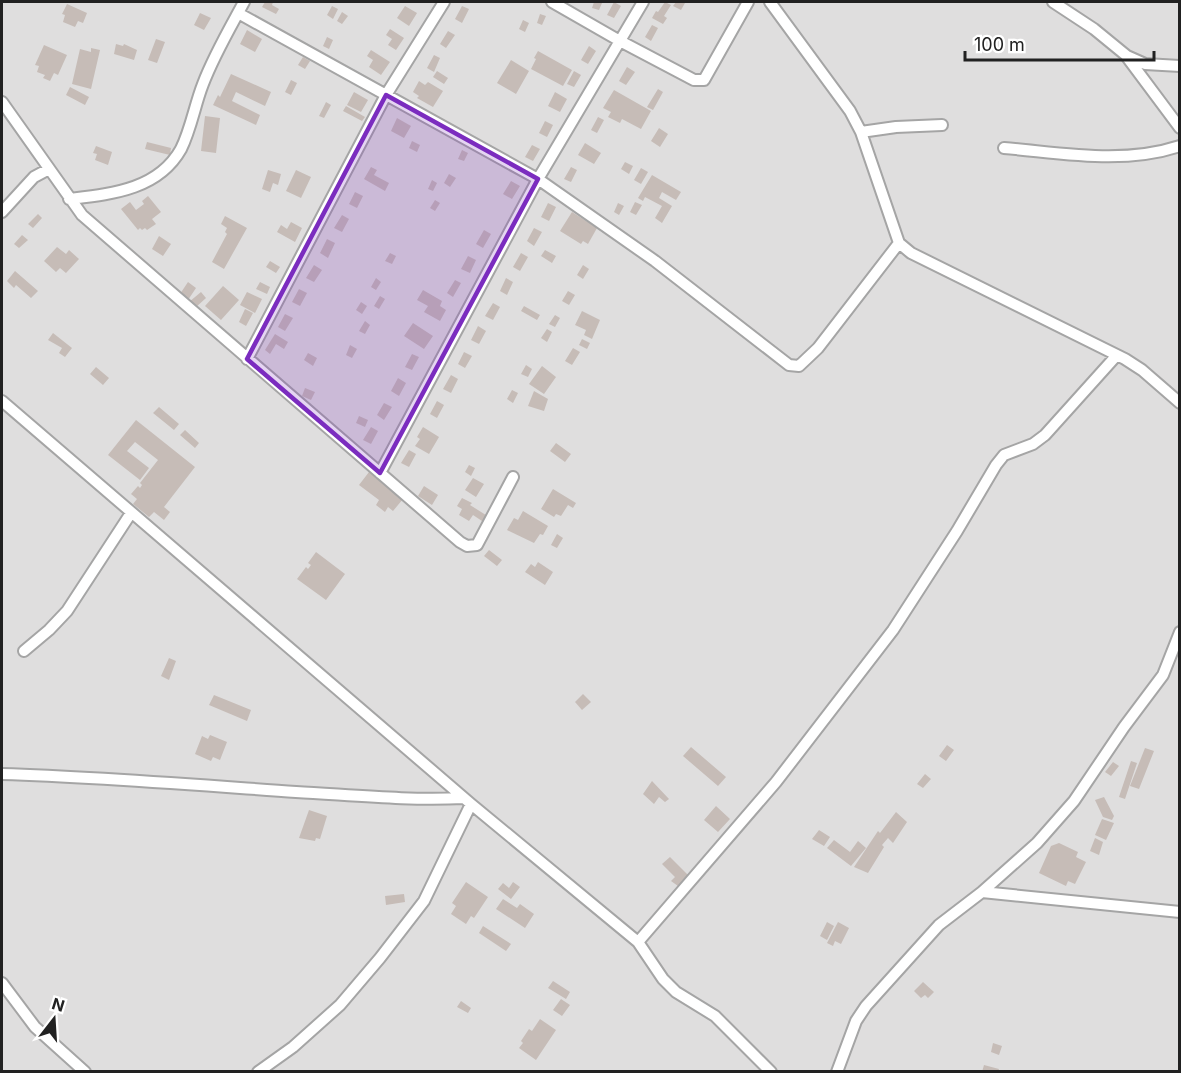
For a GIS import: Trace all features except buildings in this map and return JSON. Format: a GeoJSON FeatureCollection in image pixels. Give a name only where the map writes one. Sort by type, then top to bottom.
{"type":"FeatureCollection","features":[{"type":"Feature","properties":{"kind":"street"},"geometry":{"type":"LineString","coordinates":[[69,199],[126,190],[147,182],[170,166],[182,147],[204,80],[244,2]]}},
{"type":"Feature","properties":{"kind":"street"},"geometry":{"type":"LineString","coordinates":[[247,359],[386,94],[444,2]]}},
{"type":"Feature","properties":{"kind":"street"},"geometry":{"type":"LineString","coordinates":[[552,2],[620,41],[700,81],[704,80],[748,2]]}},
{"type":"Feature","properties":{"kind":"street"},"geometry":{"type":"LineString","coordinates":[[380,473],[538,179],[643,2]]}},
{"type":"Feature","properties":{"kind":"street"},"geometry":{"type":"LineString","coordinates":[[770,2],[850,111],[861,132],[899,243],[911,253],[1116,355],[1142,370],[1179,403]]}},
{"type":"Feature","properties":{"kind":"street"},"geometry":{"type":"LineString","coordinates":[[1053,2],[1095,29],[1127,56],[1179,128]]}},
{"type":"Feature","properties":{"kind":"street"},"geometry":{"type":"LineString","coordinates":[[238,13],[538,179],[655,261],[789,365],[799,366],[813,353],[899,243]]}},
{"type":"Feature","properties":{"kind":"street"},"geometry":{"type":"LineString","coordinates":[[1127,56],[1145,64],[1179,66]]}},
{"type":"Feature","properties":{"kind":"street"},"geometry":{"type":"LineString","coordinates":[[2,102],[82,215],[460,542],[471,546],[477,545],[513,477]]}},
{"type":"Feature","properties":{"kind":"street"},"geometry":{"type":"LineString","coordinates":[[861,132],[896,127],[942,125]]}},
{"type":"Feature","properties":{"kind":"street"},"geometry":{"type":"LineString","coordinates":[[1004,148],[1117,158],[1158,153],[1179,146]]}},
{"type":"Feature","properties":{"kind":"street"},"geometry":{"type":"LineString","coordinates":[[2,212],[34,177],[50,169]]}},
{"type":"Feature","properties":{"kind":"street"},"geometry":{"type":"LineString","coordinates":[[638,942],[776,782],[893,630],[1004,455],[1033,444],[1045,435],[1116,355]]}},
{"type":"Feature","properties":{"kind":"street"},"geometry":{"type":"LineString","coordinates":[[2,401],[468,801],[638,942],[663,979],[676,992],[715,1016],[771,1071]]}},
{"type":"Feature","properties":{"kind":"street"},"geometry":{"type":"LineString","coordinates":[[24,651],[67,611],[131,513]]}},
{"type":"Feature","properties":{"kind":"street"},"geometry":{"type":"LineString","coordinates":[[837,1071],[856,1021],[866,1006],[939,925],[982,892],[1037,843],[1074,801],[1124,727],[1163,675],[1179,632]]}},
{"type":"Feature","properties":{"kind":"street"},"geometry":{"type":"LineString","coordinates":[[2,774],[164,781],[215,787],[468,801]]}},
{"type":"Feature","properties":{"kind":"street"},"geometry":{"type":"LineString","coordinates":[[258,1071],[293,1047],[340,1005],[381,958],[424,901],[468,801]]}},
{"type":"Feature","properties":{"kind":"street"},"geometry":{"type":"LineString","coordinates":[[982,892],[1179,912]]}},
{"type":"Feature","properties":{"kind":"street"},"geometry":{"type":"LineString","coordinates":[[2,983],[36,1028],[85,1071]]}},
{"type":"Feature","properties":{"kind":"highlighted area"},"geometry":{"type":"Polygon","coordinates":[[[386,95],[538,179],[380,473],[247,359],[386,95]]]}},
{"type":"Feature","properties":{"kind":"shaded area"},"geometry":{"type":"Polygon","coordinates":[[[2,2],[1179,2],[1179,1071],[2,1071],[2,2]]]}}]}
